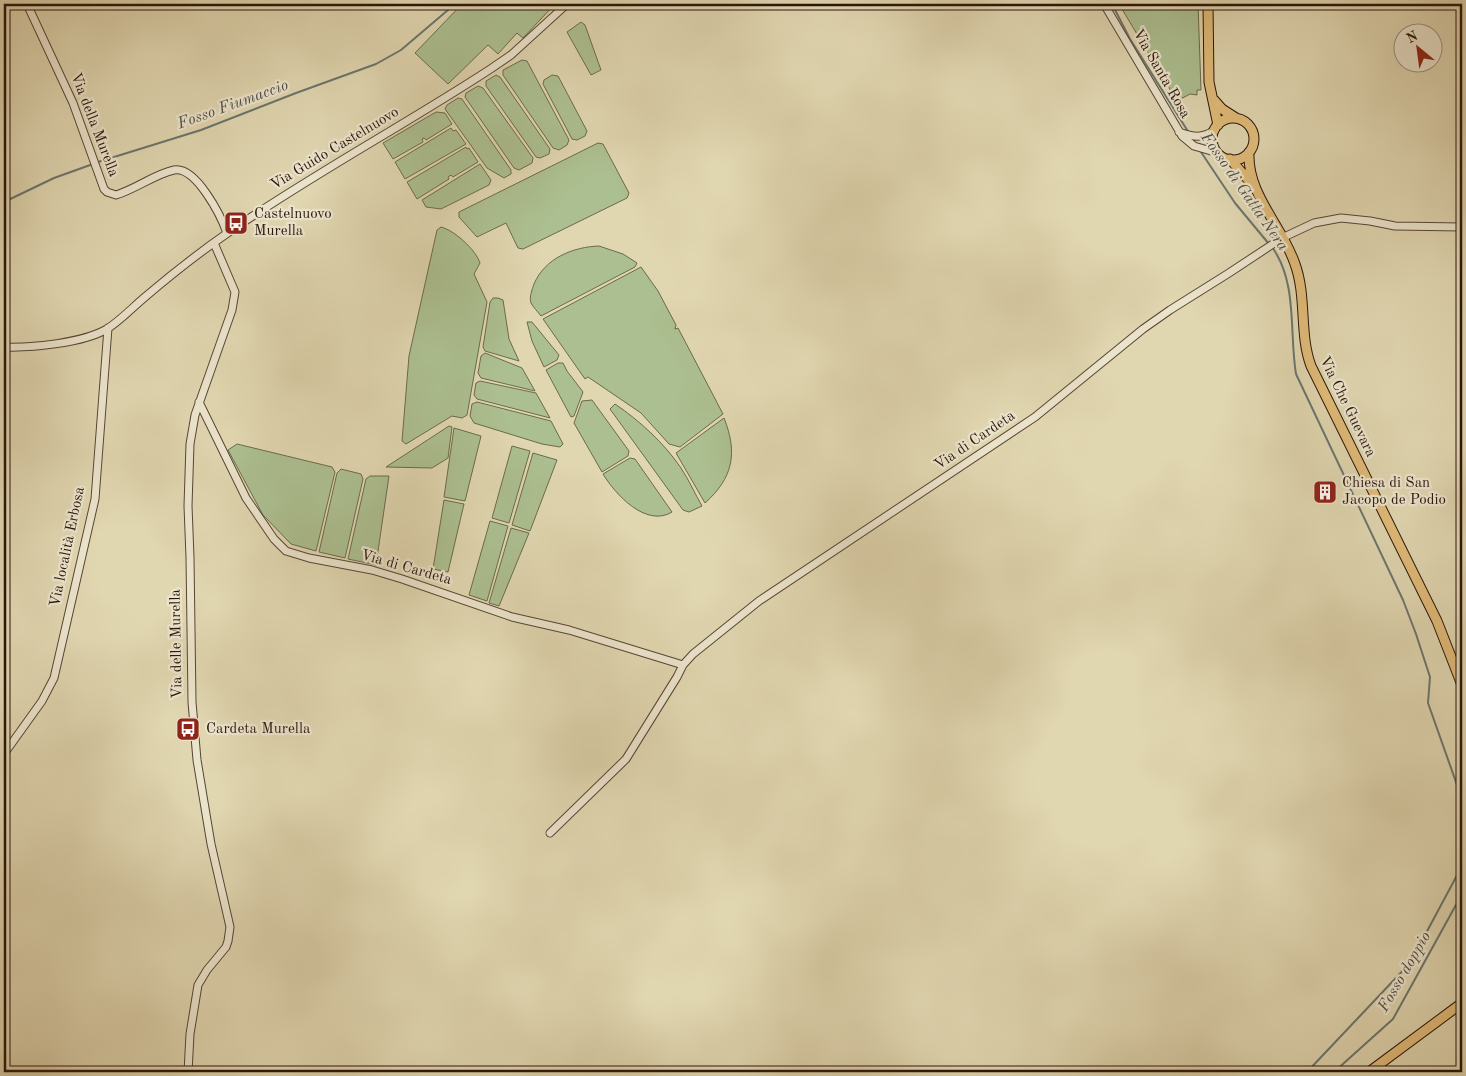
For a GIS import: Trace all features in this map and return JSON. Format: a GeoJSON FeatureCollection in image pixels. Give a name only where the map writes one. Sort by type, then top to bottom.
{"type":"FeatureCollection","features":[{"type":"Feature","properties":{"kind":"main road"},"geometry":{"type":"LineString","coordinates":[[1208,4],[1209,79],[1216,127],[1212,142],[1218,153],[1223,157],[1239,159],[1249,152],[1253,143],[1253,133],[1248,125],[1222,109],[1212,97]]}},
{"type":"Feature","properties":{"kind":"main road"},"geometry":{"type":"LineString","coordinates":[[1216,127],[1224,120],[1236,118]]}},
{"type":"Feature","properties":{"kind":"main road","name":"Via Che Guevara"},"geometry":{"type":"LineString","coordinates":[[1249,152],[1249,164],[1256,190],[1275,242],[1292,256],[1298,272],[1304,340],[1311,366],[1432,609],[1462,685]]}},
{"type":"Feature","properties":{"kind":"main road","name":"Via Che Guevara"},"geometry":{"type":"LineString","coordinates":[[1230,159],[1256,190]]}},
{"type":"Feature","properties":{"kind":"main road"},"geometry":{"type":"LineString","coordinates":[[1369,1072],[1462,1003]]}},
{"type":"Feature","properties":{"kind":"street","name":"Via della Murella"},"geometry":{"type":"LineString","coordinates":[[27,4],[73,103],[104,189],[116,195],[170,171],[184,171],[189,173],[207,195],[220,215],[227,233]]}},
{"type":"Feature","properties":{"kind":"street","name":"Via Guido Castelnuovo"},"geometry":{"type":"LineString","coordinates":[[4,347],[56,343],[88,336],[108,328],[193,258],[227,233],[511,55],[567,4]]}},
{"type":"Feature","properties":{"kind":"street","name":"Via Santa Rosa"},"geometry":{"type":"LineString","coordinates":[[1104,4],[1179,132],[1186,141],[1194,146],[1218,153]]}},
{"type":"Feature","properties":{"kind":"street","name":"Via Santa Rosa"},"geometry":{"type":"LineString","coordinates":[[1179,132],[1192,136],[1203,136],[1216,127]]}},
{"type":"Feature","properties":{"kind":"street","name":"Via di Cardeta"},"geometry":{"type":"LineString","coordinates":[[550,833],[626,759],[683,665],[709,641],[771,592],[1036,416],[1156,319],[1275,242],[1314,223],[1352,218],[1396,226],[1462,228]]}},
{"type":"Feature","properties":{"kind":"street","name":"Via delle Murella"},"geometry":{"type":"LineString","coordinates":[[188,1072],[190,1034],[198,985],[207,970],[226,947],[230,927],[211,844],[192,722],[188,506],[190,444],[200,402],[232,310],[235,292],[214,243]]}},
{"type":"Feature","properties":{"kind":"street","name":"Via località Erbosa"},"geometry":{"type":"LineString","coordinates":[[4,754],[42,701],[54,678],[94,499],[108,328]]}},
{"type":"Feature","properties":{"kind":"street","name":"Via di Cardeta"},"geometry":{"type":"LineString","coordinates":[[200,402],[246,498],[274,539],[286,551],[309,558],[372,570],[512,617],[569,630],[683,665]]}},
{"type":"Feature","properties":{"kind":"green space"},"geometry":{"type":"Polygon","coordinates":[[[462,4],[555,4],[523,38],[517,33],[498,54],[488,45],[448,84],[415,53],[462,4]]]}},
{"type":"Feature","properties":{"kind":"green space"},"geometry":{"type":"Polygon","coordinates":[[[1119,4],[1198,4],[1201,90],[1197,90],[1197,95],[1190,94],[1177,101],[1119,4]]]}},
{"type":"Feature","properties":{"kind":"green space"},"geometry":{"type":"Polygon","coordinates":[[[581,22],[585,25],[601,70],[591,75],[567,32],[581,22]]]}},
{"type":"Feature","properties":{"kind":"green space"},"geometry":{"type":"Polygon","coordinates":[[[522,60],[527,61],[569,140],[567,145],[559,150],[553,148],[503,75],[503,70],[522,60]]]}},
{"type":"Feature","properties":{"kind":"green space"},"geometry":{"type":"Polygon","coordinates":[[[496,75],[500,77],[550,149],[549,154],[540,158],[536,157],[486,86],[486,81],[496,75]]]}},
{"type":"Feature","properties":{"kind":"green space"},"geometry":{"type":"Polygon","coordinates":[[[552,75],[558,76],[587,131],[585,136],[577,140],[572,139],[543,84],[544,80],[552,75]]]}},
{"type":"Feature","properties":{"kind":"green space"},"geometry":{"type":"Polygon","coordinates":[[[478,86],[483,88],[533,158],[532,163],[519,170],[514,168],[465,97],[466,93],[478,86]]]}},
{"type":"Feature","properties":{"kind":"green space"},"geometry":{"type":"Polygon","coordinates":[[[458,98],[462,99],[511,170],[511,174],[504,178],[487,168],[445,109],[447,105],[458,98]]]}},
{"type":"Feature","properties":{"kind":"green space"},"geometry":{"type":"Polygon","coordinates":[[[436,112],[445,113],[452,124],[426,140],[422,139],[423,142],[393,159],[383,143],[436,112]]]}},
{"type":"Feature","properties":{"kind":"green space"},"geometry":{"type":"Polygon","coordinates":[[[451,128],[453,131],[456,130],[466,144],[405,179],[395,162],[451,128]]]}},
{"type":"Feature","properties":{"kind":"green space"},"geometry":{"type":"Polygon","coordinates":[[[598,143],[603,144],[629,193],[627,198],[523,249],[518,248],[506,223],[477,237],[459,217],[459,212],[598,143]]]}},
{"type":"Feature","properties":{"kind":"green space"},"geometry":{"type":"Polygon","coordinates":[[[466,147],[467,149],[469,148],[478,162],[453,177],[451,175],[448,177],[449,179],[417,199],[407,182],[466,147]]]}},
{"type":"Feature","properties":{"kind":"green space"},"geometry":{"type":"Polygon","coordinates":[[[480,164],[491,180],[489,185],[441,209],[426,207],[422,200],[480,164]]]}},
{"type":"Feature","properties":{"kind":"green space"},"geometry":{"type":"Polygon","coordinates":[[[441,227],[458,236],[478,258],[480,263],[474,274],[487,302],[467,415],[462,418],[452,416],[406,444],[402,441],[409,356],[437,230],[441,227]]]}},
{"type":"Feature","properties":{"kind":"green space"},"geometry":{"type":"Polygon","coordinates":[[[599,246],[623,254],[637,263],[635,267],[541,316],[530,301],[534,284],[545,267],[570,252],[599,246]]]}},
{"type":"Feature","properties":{"kind":"green space"},"geometry":{"type":"Polygon","coordinates":[[[641,267],[658,291],[676,325],[675,329],[678,328],[723,414],[680,447],[669,444],[641,413],[588,377],[585,379],[543,319],[641,267]]]}},
{"type":"Feature","properties":{"kind":"green space"},"geometry":{"type":"Polygon","coordinates":[[[493,298],[503,300],[509,339],[519,361],[485,351],[483,347],[490,302],[493,298]]]}},
{"type":"Feature","properties":{"kind":"green space"},"geometry":{"type":"Polygon","coordinates":[[[527,322],[532,322],[559,355],[557,360],[544,367],[532,341],[527,322]]]}},
{"type":"Feature","properties":{"kind":"green space"},"geometry":{"type":"Polygon","coordinates":[[[485,353],[522,368],[535,391],[481,378],[478,373],[481,356],[485,353]]]}},
{"type":"Feature","properties":{"kind":"green space"},"geometry":{"type":"Polygon","coordinates":[[[558,363],[563,363],[583,392],[574,416],[571,417],[546,370],[558,363]]]}},
{"type":"Feature","properties":{"kind":"green space"},"geometry":{"type":"Polygon","coordinates":[[[480,381],[536,393],[550,418],[477,399],[474,395],[476,383],[480,381]]]}},
{"type":"Feature","properties":{"kind":"green space"},"geometry":{"type":"Polygon","coordinates":[[[592,400],[629,451],[628,456],[602,472],[574,423],[582,401],[592,400]]]}},
{"type":"Feature","properties":{"kind":"green space"},"geometry":{"type":"Polygon","coordinates":[[[477,402],[551,421],[563,444],[560,447],[542,444],[474,423],[470,416],[472,404],[477,402]]]}},
{"type":"Feature","properties":{"kind":"green space"},"geometry":{"type":"Polygon","coordinates":[[[615,404],[642,425],[667,450],[684,473],[702,506],[689,512],[683,510],[610,409],[615,404]]]}},
{"type":"Feature","properties":{"kind":"green space"},"geometry":{"type":"Polygon","coordinates":[[[724,418],[731,443],[732,454],[730,464],[722,484],[705,503],[676,453],[724,418]]]}},
{"type":"Feature","properties":{"kind":"green space"},"geometry":{"type":"Polygon","coordinates":[[[449,426],[452,427],[448,458],[432,468],[386,467],[449,426]]]}},
{"type":"Feature","properties":{"kind":"green space"},"geometry":{"type":"Polygon","coordinates":[[[454,428],[481,436],[465,501],[444,497],[454,428]]]}},
{"type":"Feature","properties":{"kind":"green space"},"geometry":{"type":"Polygon","coordinates":[[[237,444],[332,467],[335,472],[316,551],[291,544],[263,515],[228,450],[237,444]]]}},
{"type":"Feature","properties":{"kind":"green space"},"geometry":{"type":"Polygon","coordinates":[[[512,446],[530,451],[509,523],[492,518],[512,446]]]}},
{"type":"Feature","properties":{"kind":"green space"},"geometry":{"type":"Polygon","coordinates":[[[533,453],[557,460],[530,531],[512,525],[533,453]]]}},
{"type":"Feature","properties":{"kind":"green space"},"geometry":{"type":"Polygon","coordinates":[[[630,458],[635,459],[672,512],[662,516],[652,516],[642,512],[623,499],[608,482],[603,474],[630,458]]]}},
{"type":"Feature","properties":{"kind":"green space"},"geometry":{"type":"Polygon","coordinates":[[[341,469],[361,474],[363,479],[345,558],[319,552],[337,473],[341,469]]]}},
{"type":"Feature","properties":{"kind":"green space"},"geometry":{"type":"Polygon","coordinates":[[[370,476],[389,476],[376,565],[348,559],[366,479],[370,476]]]}},
{"type":"Feature","properties":{"kind":"green space"},"geometry":{"type":"Polygon","coordinates":[[[444,500],[464,504],[448,572],[433,569],[444,500]]]}},
{"type":"Feature","properties":{"kind":"green space"},"geometry":{"type":"Polygon","coordinates":[[[490,521],[508,526],[487,601],[469,595],[490,521]]]}},
{"type":"Feature","properties":{"kind":"green space"},"geometry":{"type":"Polygon","coordinates":[[[511,528],[529,533],[499,606],[489,603],[511,528]]]}},
{"type":"Feature","properties":{"kind":"waterway","name":"Fosso Fiumaccio"},"geometry":{"type":"LineString","coordinates":[[98,162],[201,130],[376,64],[401,50],[455,4]]}},
{"type":"Feature","properties":{"kind":"waterway","name":"Fosso di Gatta Nera"},"geometry":{"type":"LineString","coordinates":[[1112,4],[1130,39],[1189,133]]}},
{"type":"Feature","properties":{"kind":"waterway","name":"Fosso di Gatta Nera"},"geometry":{"type":"LineString","coordinates":[[1199,149],[1235,203],[1269,244]]}},
{"type":"Feature","properties":{"kind":"waterway","name":"Fosso Fiumaccio"},"geometry":{"type":"LineString","coordinates":[[4,202],[54,178],[93,164]]}},
{"type":"Feature","properties":{"kind":"waterway","name":"Fosso di Gatta Nera"},"geometry":{"type":"LineString","coordinates":[[1272,247],[1286,276],[1291,309],[1296,374],[1403,600],[1430,677],[1428,703],[1462,799]]}},
{"type":"Feature","properties":{"kind":"waterway"},"geometry":{"type":"LineString","coordinates":[[1307,1072],[1410,963],[1462,866]]}},
{"type":"Feature","properties":{"kind":"waterway","name":"Fosso doppio"},"geometry":{"type":"LineString","coordinates":[[1334,1072],[1393,1019],[1462,894]]}},
{"type":"Feature","properties":{"kind":"place","name":"Castelnuovo Murella"},"geometry":{"type":"Point","coordinates":[236,223]}},
{"type":"Feature","properties":{"kind":"place","name":"Chiesa di San Jacopo de Podio"},"geometry":{"type":"Point","coordinates":[1325,492]}},
{"type":"Feature","properties":{"kind":"place","name":"Cardeta Murella"},"geometry":{"type":"Point","coordinates":[188,729]}}]}
